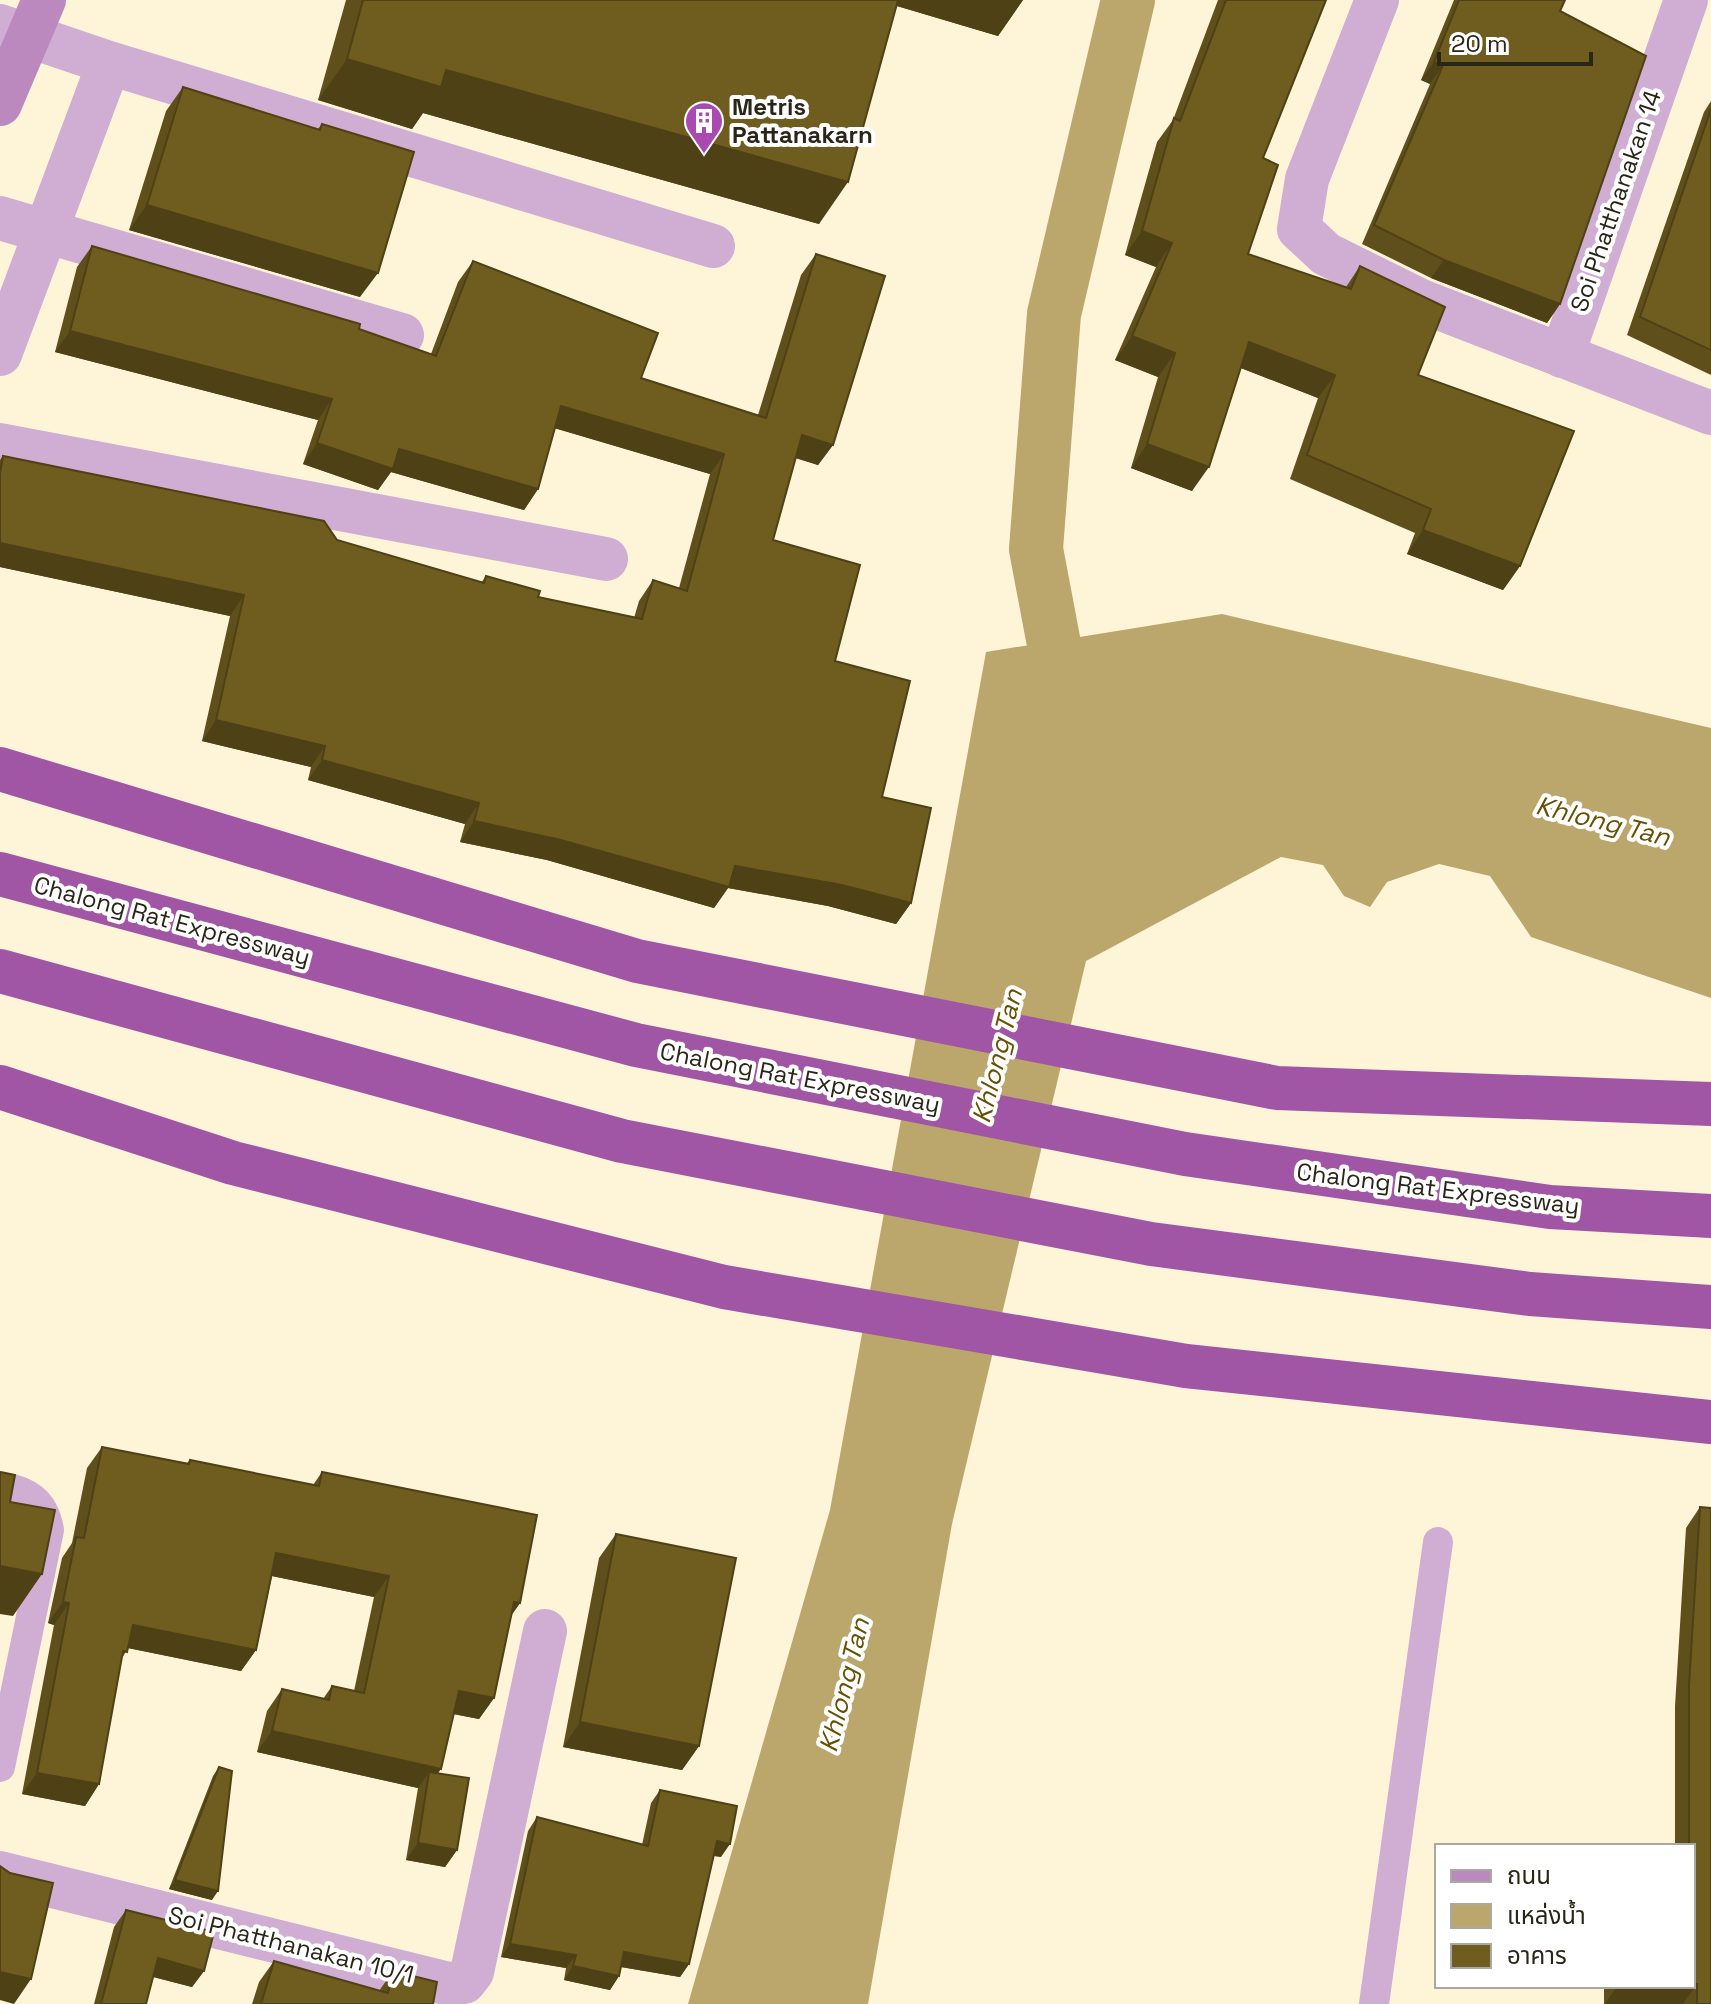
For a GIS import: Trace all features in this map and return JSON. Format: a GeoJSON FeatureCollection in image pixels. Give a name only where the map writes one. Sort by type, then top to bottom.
{"type":"FeatureCollection","features":[{"type":"Feature","properties":{"kind":"highway"},"geometry":{"type":"LineString","coordinates":[[0,769],[637,961],[1277,1088],[1711,1104]]}},
{"type":"Feature","properties":{"kind":"highway","name":"Chalong Rat Expressway"},"geometry":{"type":"LineString","coordinates":[[0,874],[590,1033],[681,1054],[1185,1154],[1550,1207],[1711,1216]]}},
{"type":"Feature","properties":{"kind":"highway"},"geometry":{"type":"LineString","coordinates":[[0,971],[653,1147],[1151,1244],[1530,1294],[1711,1307]]}},
{"type":"Feature","properties":{"kind":"highway"},"geometry":{"type":"LineString","coordinates":[[0,1087],[233,1163],[724,1287],[1186,1366],[1711,1422]]}},
{"type":"Feature","properties":{"kind":"main road"},"geometry":{"type":"LineString","coordinates":[[0,104],[24,20]]}},
{"type":"Feature","properties":{"kind":"street"},"geometry":{"type":"LineString","coordinates":[[1377,0],[1307,179],[1299,229],[1326,254],[1421,301],[1711,413]]}},
{"type":"Feature","properties":{"kind":"street","name":"Soi Phatthanakan 14"},"geometry":{"type":"LineString","coordinates":[[1562,356],[1686,0]]}},
{"type":"Feature","properties":{"kind":"street"},"geometry":{"type":"LineString","coordinates":[[24,20],[109,63],[713,246]]}},
{"type":"Feature","properties":{"kind":"street"},"geometry":{"type":"LineString","coordinates":[[0,354],[109,63]]}},
{"type":"Feature","properties":{"kind":"street"},"geometry":{"type":"LineString","coordinates":[[0,218],[402,335]]}},
{"type":"Feature","properties":{"kind":"street"},"geometry":{"type":"LineString","coordinates":[[0,445],[606,559]]}},
{"type":"Feature","properties":{"kind":"street","name":"Soi Phatthanakan 10/1"},"geometry":{"type":"LineString","coordinates":[[0,1873],[449,1984],[464,1982],[472,1972],[545,1631]]}},
{"type":"Feature","properties":{"kind":"lane"},"geometry":{"type":"LineString","coordinates":[[0,1486],[35,1498],[43,1508],[49,1530],[0,1767]]}},
{"type":"Feature","properties":{"kind":"lane"},"geometry":{"type":"LineString","coordinates":[[1374,2004],[1438,1542]]}},
{"type":"Feature","properties":{"kind":"water","name":"Khlong Tan"},"geometry":{"type":"Polygon","coordinates":[[[1222,614],[1711,728],[1711,998],[1531,937],[1490,876],[1439,864],[1387,882],[1370,907],[1344,896],[1323,865],[1281,857],[1086,961],[952,1524],[868,2004],[688,2004],[830,1510],[986,652],[1222,614]]]}},
{"type":"Feature","properties":{"kind":"building","name":"Metris Pattanakarn"},"geometry":{"type":"Polygon","coordinates":[[[363,0],[898,0],[848,182],[446,70],[441,87],[347,59],[363,0]]]}},
{"type":"Feature","properties":{"kind":"building"},"geometry":{"type":"Polygon","coordinates":[[[1226,0],[1326,0],[1263,158],[1278,165],[1248,254],[1351,289],[1360,266],[1445,307],[1418,375],[1574,431],[1520,566],[1423,530],[1431,509],[1307,455],[1335,375],[1249,342],[1209,467],[1147,444],[1175,353],[1132,336],[1172,243],[1142,231],[1174,118],[1180,121],[1226,0]]]}},
{"type":"Feature","properties":{"kind":"building"},"geometry":{"type":"Polygon","coordinates":[[[1459,0],[1565,0],[1560,11],[1646,56],[1560,304],[1444,260],[1374,225],[1443,65],[1434,62],[1459,0]]]}},
{"type":"Feature","properties":{"kind":"building"},"geometry":{"type":"Polygon","coordinates":[[[183,87],[320,130],[322,124],[414,152],[378,273],[147,205],[183,87]]]}},
{"type":"Feature","properties":{"kind":"building"},"geometry":{"type":"Polygon","coordinates":[[[1711,109],[1711,350],[1640,317],[1711,109]]]}},
{"type":"Feature","properties":{"kind":"building"},"geometry":{"type":"Polygon","coordinates":[[[92,246],[360,324],[359,329],[436,356],[473,261],[658,333],[641,378],[766,418],[816,254],[885,276],[833,445],[802,435],[773,540],[860,565],[835,661],[910,681],[882,797],[931,808],[911,903],[842,885],[735,866],[729,887],[561,840],[474,821],[479,803],[322,760],[325,746],[216,720],[244,595],[0,543],[0,473],[3,456],[324,521],[337,540],[484,583],[486,576],[540,591],[538,597],[642,619],[653,580],[687,591],[724,454],[561,406],[538,489],[399,449],[393,469],[317,443],[332,399],[70,331],[92,246]]]}},
{"type":"Feature","properties":{"kind":"building"},"geometry":{"type":"Polygon","coordinates":[[[102,1447],[189,1464],[190,1460],[319,1486],[322,1472],[537,1515],[520,1603],[514,1602],[494,1698],[459,1691],[441,1769],[272,1731],[282,1689],[329,1700],[332,1686],[364,1693],[389,1576],[276,1553],[256,1650],[133,1625],[127,1652],[123,1651],[99,1784],[37,1773],[69,1603],[63,1602],[76,1537],[84,1538],[102,1447]]]}},
{"type":"Feature","properties":{"kind":"building"},"geometry":{"type":"Polygon","coordinates":[[[0,1472],[15,1475],[10,1502],[55,1510],[42,1574],[0,1566],[0,1472]]]}},
{"type":"Feature","properties":{"kind":"building"},"geometry":{"type":"Polygon","coordinates":[[[1700,1507],[1711,1508],[1711,2004],[1697,2004],[1695,1984],[1695,1844],[1689,1844],[1689,1685],[1700,1507]]]}},
{"type":"Feature","properties":{"kind":"building"},"geometry":{"type":"Polygon","coordinates":[[[616,1534],[736,1558],[699,1746],[580,1722],[616,1534]]]}},
{"type":"Feature","properties":{"kind":"building"},"geometry":{"type":"Polygon","coordinates":[[[219,1767],[232,1771],[218,1891],[175,1880],[219,1767]]]}},
{"type":"Feature","properties":{"kind":"building"},"geometry":{"type":"Polygon","coordinates":[[[429,1772],[469,1778],[457,1850],[418,1843],[429,1772]]]}},
{"type":"Feature","properties":{"kind":"building"},"geometry":{"type":"Polygon","coordinates":[[[660,1790],[737,1806],[730,1844],[717,1841],[689,1964],[624,1952],[619,1976],[573,1966],[576,1955],[510,1944],[537,1817],[648,1846],[660,1790]]]}},
{"type":"Feature","properties":{"kind":"building"},"geometry":{"type":"Polygon","coordinates":[[[0,1866],[10,1873],[53,1883],[31,1979],[0,1972],[0,1866]]]}},
{"type":"Feature","properties":{"kind":"building"},"geometry":{"type":"Polygon","coordinates":[[[126,1910],[214,1932],[204,1971],[158,1958],[146,2004],[101,2004],[126,1910]]]}},
{"type":"Feature","properties":{"kind":"building"},"geometry":{"type":"Polygon","coordinates":[[[274,1961],[388,1993],[393,1971],[437,1982],[433,2004],[261,2004],[274,1961]]]}},
{"type":"Feature","properties":{"kind":"waterway"},"geometry":{"type":"LineString","coordinates":[[1067,713],[1036,549],[1054,314],[1128,0]]}},
{"type":"Feature","properties":{"kind":"place","name":"Metris Pattanakarn"},"geometry":{"type":"Point","coordinates":[704,155]}}]}
